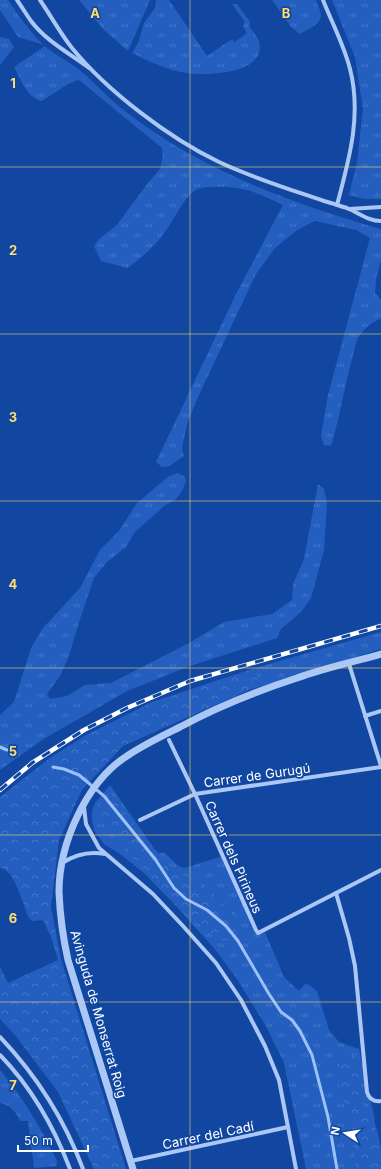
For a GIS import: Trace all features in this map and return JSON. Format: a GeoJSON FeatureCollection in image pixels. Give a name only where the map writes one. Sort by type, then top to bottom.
{"type":"FeatureCollection","features":[{"type":"Feature","properties":{"kind":"street"},"geometry":{"type":"LineString","coordinates":[[17,0],[32,22],[41,31],[58,46],[100,76]]}},
{"type":"Feature","properties":{"kind":"street"},"geometry":{"type":"LineString","coordinates":[[40,0],[60,32],[73,49],[100,76],[129,104],[187,144],[219,162],[271,184],[349,209],[376,221],[381,221]]}},
{"type":"Feature","properties":{"kind":"street"},"geometry":{"type":"LineString","coordinates":[[323,0],[339,36],[350,69],[354,94],[352,148],[337,205]]}},
{"type":"Feature","properties":{"kind":"street"},"geometry":{"type":"LineString","coordinates":[[349,209],[381,207]]}},
{"type":"Feature","properties":{"kind":"street","name":"Avinguda de Monserrat Roig"},"geometry":{"type":"LineString","coordinates":[[133,1169],[90,1033],[65,948],[61,926],[59,890],[62,864],[74,824],[86,799],[103,777],[126,756],[201,716],[298,677],[381,654]]}},
{"type":"Feature","properties":{"kind":"street"},"geometry":{"type":"LineString","coordinates":[[349,664],[381,766]]}},
{"type":"Feature","properties":{"kind":"street"},"geometry":{"type":"LineString","coordinates":[[365,716],[381,711]]}},
{"type":"Feature","properties":{"kind":"street","name":"Carrer dels Pirineus"},"geometry":{"type":"LineString","coordinates":[[169,740],[258,933],[336,892]]}},
{"type":"Feature","properties":{"kind":"street","name":"Carrer de Gurugú"},"geometry":{"type":"LineString","coordinates":[[140,820],[195,794],[381,766]]}},
{"type":"Feature","properties":{"kind":"street"},"geometry":{"type":"LineString","coordinates":[[86,799],[84,812],[86,824],[99,848],[153,894],[183,926],[216,963],[241,1000],[265,1046],[279,1080],[296,1169]]}},
{"type":"Feature","properties":{"kind":"street"},"geometry":{"type":"LineString","coordinates":[[62,864],[78,855],[96,853],[107,855]]}},
{"type":"Feature","properties":{"kind":"street"},"geometry":{"type":"LineString","coordinates":[[381,870],[336,892],[355,966],[367,1092],[368,1096],[372,1100],[381,1101]]}},
{"type":"Feature","properties":{"kind":"street"},"geometry":{"type":"LineString","coordinates":[[0,1036],[22,1060],[60,1116],[73,1141],[83,1169]]}},
{"type":"Feature","properties":{"kind":"street"},"geometry":{"type":"LineString","coordinates":[[0,1055],[8,1063],[29,1091],[49,1122],[70,1169]]}},
{"type":"Feature","properties":{"kind":"street","name":"Carrer del Cadí"},"geometry":{"type":"LineString","coordinates":[[131,1161],[288,1128]]}},
{"type":"Feature","properties":{"kind":"green space"},"geometry":{"type":"Polygon","coordinates":[[[0,0],[8,0],[26,25],[45,46],[18,37],[0,10],[0,0]]]}},
{"type":"Feature","properties":{"kind":"green space"},"geometry":{"type":"Polygon","coordinates":[[[79,0],[150,0],[128,51],[103,29],[79,0]]]}},
{"type":"Feature","properties":{"kind":"green space"},"geometry":{"type":"Polygon","coordinates":[[[156,0],[169,0],[207,56],[232,39],[235,42],[247,33],[243,27],[245,22],[232,4],[237,4],[250,22],[249,26],[259,41],[259,52],[254,60],[245,66],[221,73],[208,74],[187,73],[172,70],[132,53],[139,41],[144,23],[155,8],[156,0]]]}},
{"type":"Feature","properties":{"kind":"green space"},"geometry":{"type":"Polygon","coordinates":[[[272,0],[316,0],[321,13],[319,22],[300,34],[292,28],[272,0]]]}},
{"type":"Feature","properties":{"kind":"green space"},"geometry":{"type":"Polygon","coordinates":[[[332,0],[381,0],[381,199],[364,199],[349,195],[357,162],[363,109],[355,57],[332,0]]]}},
{"type":"Feature","properties":{"kind":"green space"},"geometry":{"type":"Polygon","coordinates":[[[0,37],[9,39],[14,47],[0,65],[0,37]]]}},
{"type":"Feature","properties":{"kind":"green space"},"geometry":{"type":"Polygon","coordinates":[[[45,46],[79,69],[126,112],[184,151],[215,167],[280,196],[381,229],[381,260],[376,279],[375,293],[381,300],[381,319],[368,326],[357,340],[331,446],[324,445],[321,436],[328,395],[370,238],[356,230],[315,221],[297,230],[275,248],[256,274],[197,399],[187,424],[182,448],[184,456],[169,466],[162,467],[156,462],[236,294],[283,205],[250,191],[233,187],[200,188],[193,192],[184,202],[157,242],[128,268],[101,261],[94,246],[100,238],[116,226],[160,169],[163,155],[162,148],[79,80],[70,83],[41,101],[32,96],[28,92],[14,67],[45,46]]]}},
{"type":"Feature","properties":{"kind":"green space"},"geometry":{"type":"Polygon","coordinates":[[[178,473],[185,477],[186,481],[182,491],[176,499],[164,506],[135,532],[126,547],[107,562],[94,578],[69,656],[60,676],[47,694],[50,699],[67,696],[85,685],[111,683],[189,643],[224,622],[272,614],[292,600],[293,584],[304,559],[318,484],[324,489],[327,502],[324,550],[311,598],[301,612],[281,629],[277,638],[190,666],[127,691],[42,740],[0,770],[0,715],[14,702],[31,648],[43,628],[80,588],[100,550],[119,531],[137,503],[169,476],[178,473]]]}},
{"type":"Feature","properties":{"kind":"green space"},"geometry":{"type":"Polygon","coordinates":[[[381,632],[381,649],[259,687],[255,668],[381,632]]]}},
{"type":"Feature","properties":{"kind":"green space"},"geometry":{"type":"Polygon","coordinates":[[[255,668],[259,687],[249,690],[123,746],[82,790],[59,840],[51,907],[61,959],[126,1169],[94,1169],[58,1092],[15,1035],[0,1019],[0,967],[8,983],[58,960],[51,937],[43,920],[32,921],[29,918],[14,881],[5,870],[0,868],[0,797],[50,758],[86,735],[152,702],[255,668]]]}},
{"type":"Feature","properties":{"kind":"green space"},"geometry":{"type":"Polygon","coordinates":[[[110,785],[158,854],[164,852],[177,865],[184,868],[223,856],[255,930],[264,930],[284,977],[299,991],[306,983],[317,991],[329,1030],[339,1042],[359,1049],[374,1116],[381,1169],[306,1169],[284,1063],[266,1026],[237,979],[214,948],[177,907],[144,873],[120,854],[104,844],[95,832],[92,820],[92,811],[95,803],[110,785]]]}},
{"type":"Feature","properties":{"kind":"green space"},"geometry":{"type":"Polygon","coordinates":[[[108,793],[113,796],[139,832],[177,873],[195,879],[205,885],[224,905],[234,911],[237,920],[236,930],[228,941],[220,940],[209,932],[144,870],[122,846],[104,821],[100,804],[108,793]]]}},
{"type":"Feature","properties":{"kind":"green space"},"geometry":{"type":"Polygon","coordinates":[[[347,1053],[360,1060],[364,1076],[358,1085],[360,1099],[377,1130],[381,1148],[381,1169],[355,1169],[354,1146],[348,1111],[341,1095],[338,1074],[340,1058],[347,1053]]]}},
{"type":"Feature","properties":{"kind":"green space"},"geometry":{"type":"Polygon","coordinates":[[[0,1070],[24,1102],[44,1135],[56,1159],[56,1166],[34,1168],[28,1121],[20,1121],[13,1109],[0,1103],[0,1070]]]}},
{"type":"Feature","properties":{"kind":"waterway"},"geometry":{"type":"LineString","coordinates":[[0,747],[7,750]]}},
{"type":"Feature","properties":{"kind":"waterway"},"geometry":{"type":"LineString","coordinates":[[53,767],[64,769],[79,775],[104,796],[155,859],[174,888],[186,899],[207,910],[226,926],[238,941],[281,1012],[292,1020],[300,1031],[312,1055],[328,1117],[337,1169]]}},
{"type":"Feature","properties":{"kind":"railway"},"geometry":{"type":"LineString","coordinates":[[0,790],[32,763],[84,730],[127,708],[190,681],[381,626]]}}]}
